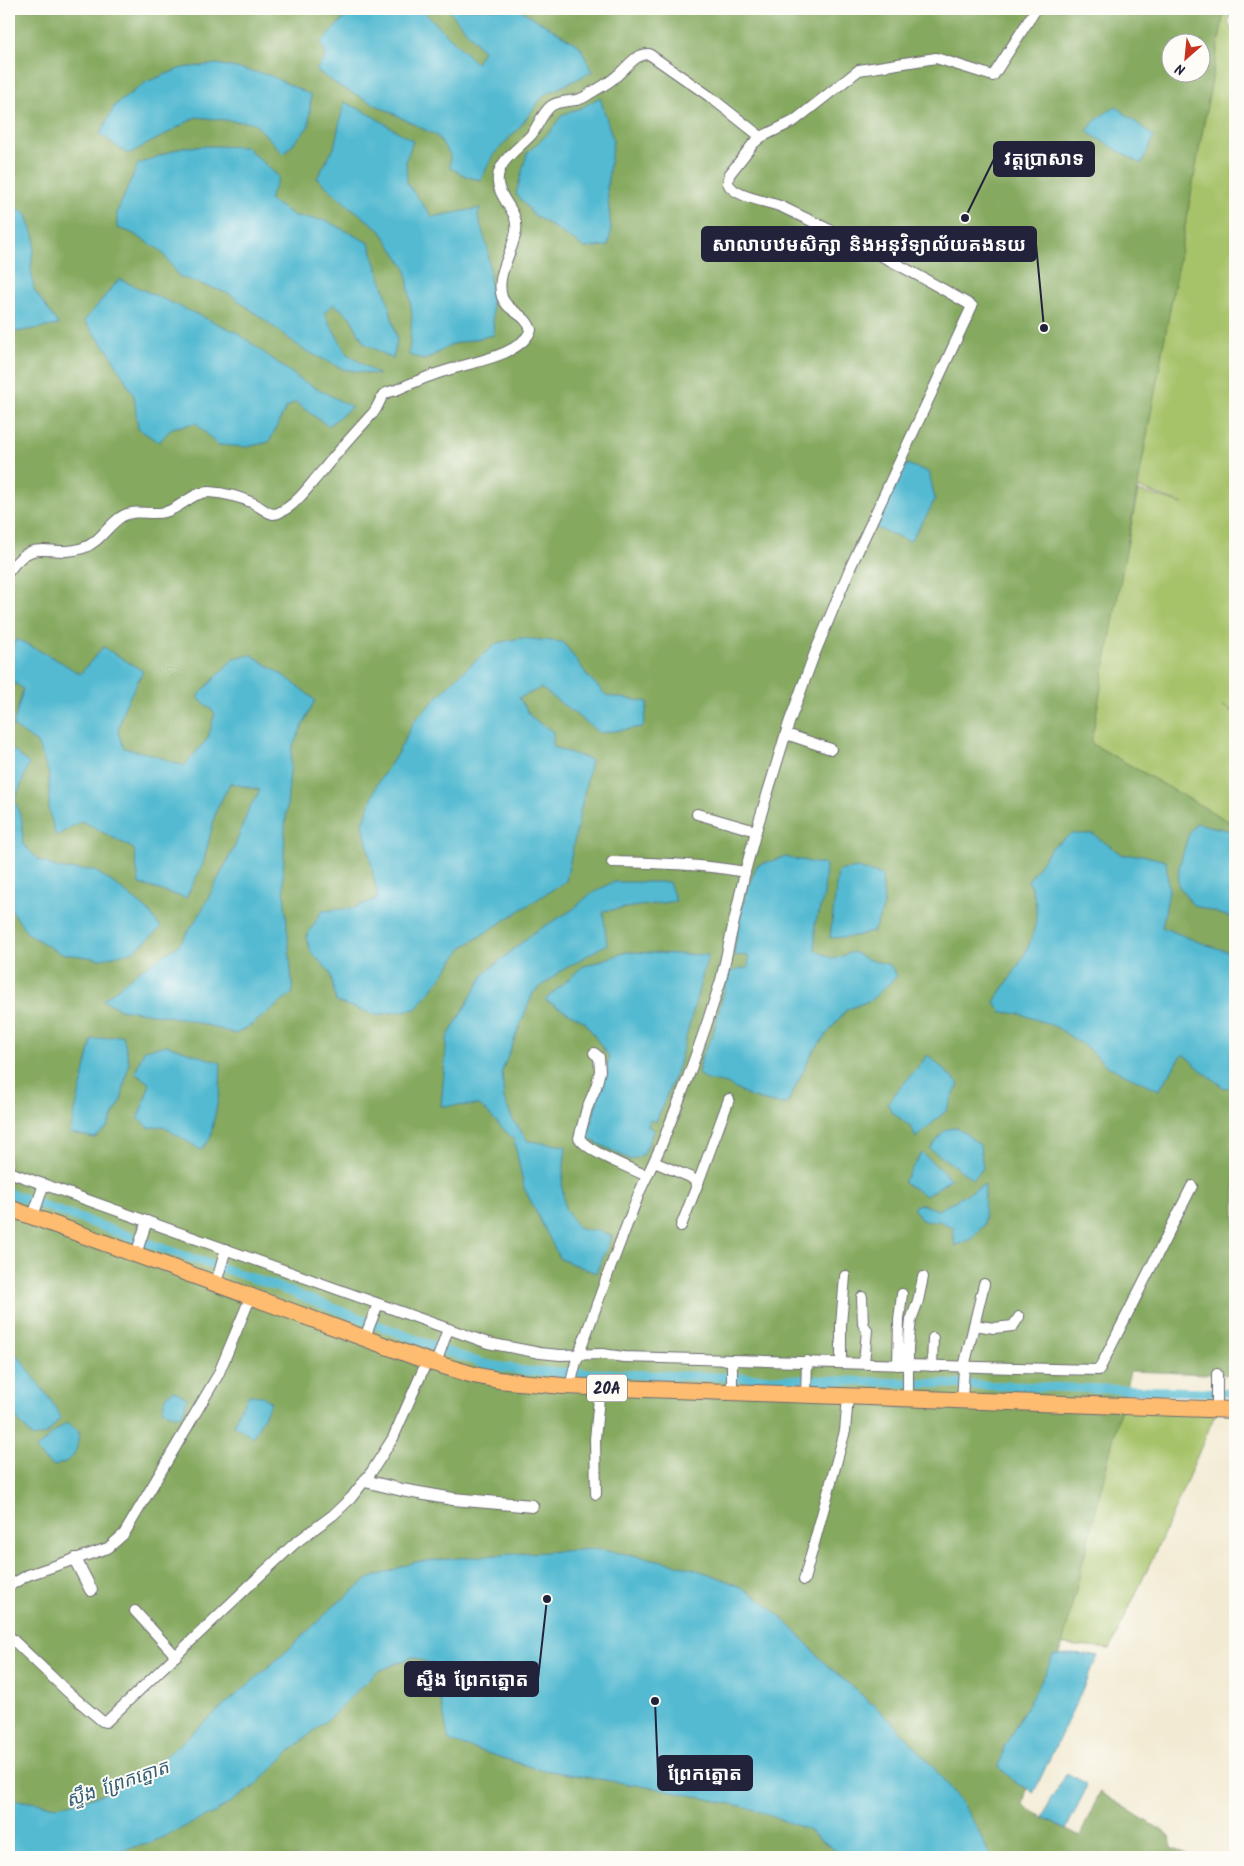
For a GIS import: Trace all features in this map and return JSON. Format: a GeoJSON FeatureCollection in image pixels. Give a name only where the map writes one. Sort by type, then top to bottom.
{"type":"FeatureCollection","features":[{"type":"Feature","properties":{"kind":"main road","name":"20A"},"geometry":{"type":"LineString","coordinates":[[9,1208],[138,1248],[216,1283],[251,1296],[366,1332],[432,1362],[498,1380],[572,1382],[600,1388],[732,1393],[806,1390],[848,1396],[908,1393],[1217,1405],[1235,1410]]}},
{"type":"Feature","properties":{"kind":"street"},"geometry":{"type":"LineString","coordinates":[[572,1382],[577,1358],[609,1271],[687,1080],[706,1026],[721,980],[744,872],[786,734],[814,655],[851,566],[972,306],[916,274],[794,213],[763,200],[733,191],[728,183],[729,175],[753,144],[761,137],[794,121],[859,70],[936,58],[994,76],[1036,9]]}},
{"type":"Feature","properties":{"kind":"street"},"geometry":{"type":"LineString","coordinates":[[9,571],[22,556],[31,550],[70,551],[84,548],[97,540],[126,514],[164,512],[199,494],[225,494],[253,503],[273,514],[279,513],[290,507],[297,500],[374,412],[384,394],[436,374],[509,351],[524,340],[531,330],[530,324],[505,303],[501,291],[502,275],[516,226],[512,210],[503,198],[498,183],[498,174],[508,158],[532,134],[550,106],[583,98],[612,80],[638,56],[648,54],[709,96],[761,137]]}},
{"type":"Feature","properties":{"kind":"street"},"geometry":{"type":"LineString","coordinates":[[786,734],[831,749]]}},
{"type":"Feature","properties":{"kind":"street"},"geometry":{"type":"LineString","coordinates":[[697,814],[756,831]]}},
{"type":"Feature","properties":{"kind":"street"},"geometry":{"type":"LineString","coordinates":[[612,862],[677,863],[744,872]]}},
{"type":"Feature","properties":{"kind":"street"},"geometry":{"type":"LineString","coordinates":[[594,1053],[599,1058],[600,1071],[579,1138],[583,1144],[647,1176]]}},
{"type":"Feature","properties":{"kind":"street"},"geometry":{"type":"LineString","coordinates":[[681,1226],[729,1099]]}},
{"type":"Feature","properties":{"kind":"street"},"geometry":{"type":"LineString","coordinates":[[654,1162],[690,1177],[698,1183]]}},
{"type":"Feature","properties":{"kind":"street"},"geometry":{"type":"LineString","coordinates":[[9,1172],[146,1225],[226,1249],[376,1308],[448,1328],[488,1343],[511,1348],[577,1358],[624,1357],[806,1364],[864,1363],[904,1367],[932,1366],[964,1370],[1099,1370],[1192,1186]]}},
{"type":"Feature","properties":{"kind":"street"},"geometry":{"type":"LineString","coordinates":[[32,1216],[44,1184]]}},
{"type":"Feature","properties":{"kind":"street"},"geometry":{"type":"LineString","coordinates":[[138,1248],[146,1225]]}},
{"type":"Feature","properties":{"kind":"street"},"geometry":{"type":"LineString","coordinates":[[216,1283],[226,1249]]}},
{"type":"Feature","properties":{"kind":"street"},"geometry":{"type":"LineString","coordinates":[[841,1363],[845,1276]]}},
{"type":"Feature","properties":{"kind":"street"},"geometry":{"type":"LineString","coordinates":[[904,1367],[911,1320],[918,1301],[923,1277]]}},
{"type":"Feature","properties":{"kind":"street"},"geometry":{"type":"LineString","coordinates":[[963,1395],[964,1370],[984,1284]]}},
{"type":"Feature","properties":{"kind":"street"},"geometry":{"type":"LineString","coordinates":[[902,1294],[899,1320],[908,1393]]}},
{"type":"Feature","properties":{"kind":"street"},"geometry":{"type":"LineString","coordinates":[[9,1586],[28,1575],[108,1548],[124,1534],[218,1375],[251,1296]]}},
{"type":"Feature","properties":{"kind":"street"},"geometry":{"type":"LineString","coordinates":[[862,1297],[863,1324],[867,1330],[864,1363]]}},
{"type":"Feature","properties":{"kind":"street"},"geometry":{"type":"LineString","coordinates":[[366,1332],[376,1308]]}},
{"type":"Feature","properties":{"kind":"street"},"geometry":{"type":"LineString","coordinates":[[974,1325],[994,1328],[1013,1326],[1019,1317]]}},
{"type":"Feature","properties":{"kind":"street"},"geometry":{"type":"LineString","coordinates":[[9,1636],[69,1693],[102,1721],[106,1722],[294,1544],[333,1515],[365,1481],[393,1438],[448,1328]]}},
{"type":"Feature","properties":{"kind":"street"},"geometry":{"type":"LineString","coordinates":[[932,1366],[934,1338]]}},
{"type":"Feature","properties":{"kind":"street"},"geometry":{"type":"LineString","coordinates":[[732,1360],[732,1393]]}},
{"type":"Feature","properties":{"kind":"street"},"geometry":{"type":"LineString","coordinates":[[806,1364],[806,1390]]}},
{"type":"Feature","properties":{"kind":"street"},"geometry":{"type":"LineString","coordinates":[[1217,1379],[1217,1405]]}},
{"type":"Feature","properties":{"kind":"street"},"geometry":{"type":"LineString","coordinates":[[596,1494],[595,1439],[600,1388]]}},
{"type":"Feature","properties":{"kind":"street"},"geometry":{"type":"LineString","coordinates":[[804,1580],[845,1431],[848,1396]]}},
{"type":"Feature","properties":{"kind":"street"},"geometry":{"type":"LineString","coordinates":[[365,1481],[453,1499],[532,1506]]}},
{"type":"Feature","properties":{"kind":"street"},"geometry":{"type":"LineString","coordinates":[[74,1559],[91,1590]]}},
{"type":"Feature","properties":{"kind":"street"},"geometry":{"type":"LineString","coordinates":[[135,1611],[176,1656]]}},
{"type":"Feature","properties":{"kind":"green space"},"geometry":{"type":"Polygon","coordinates":[[[9,9],[1215,9],[1224,13],[1212,79],[1212,32],[1162,32],[1162,82],[1211,82],[1091,743],[1235,825],[1235,1375],[1130,1371],[1023,1804],[1029,1810],[1080,1836],[1100,1792],[1170,1836],[1172,1848],[1194,1857],[9,1857],[9,9]]]}},
{"type":"Feature","properties":{"kind":"green space"},"geometry":{"type":"Polygon","coordinates":[[[1135,9],[1233,9],[1228,22],[1235,38],[1235,712],[1223,706],[1235,713],[1235,825],[1192,816],[859,818],[1135,9]],[[1073,465],[1062,541],[1125,556],[1138,491],[1183,504],[1073,465]]]}},
{"type":"Feature","properties":{"kind":"green space"},"geometry":{"type":"Polygon","coordinates":[[[1084,1405],[1217,1410],[1166,1529],[1110,1649],[1055,1644],[1084,1405]]]}},
{"type":"Feature","properties":{"kind":"water"},"geometry":{"type":"Polygon","coordinates":[[[353,9],[421,9],[476,63],[483,51],[448,9],[519,9],[580,46],[592,72],[544,95],[519,128],[493,155],[481,180],[468,177],[450,168],[450,155],[437,136],[339,86],[316,70],[326,56],[321,42],[353,9]]]}},
{"type":"Feature","properties":{"kind":"water"},"geometry":{"type":"Polygon","coordinates":[[[217,64],[269,75],[311,95],[309,126],[284,154],[254,123],[196,117],[128,154],[100,134],[115,105],[146,82],[182,68],[217,64]]]}},
{"type":"Feature","properties":{"kind":"water"},"geometry":{"type":"Polygon","coordinates":[[[600,97],[613,140],[607,187],[611,232],[608,246],[585,248],[533,214],[516,194],[527,153],[549,133],[562,115],[583,107],[600,97]]]}},
{"type":"Feature","properties":{"kind":"water"},"geometry":{"type":"Polygon","coordinates":[[[344,102],[366,112],[413,141],[406,160],[407,183],[432,217],[480,208],[478,216],[488,250],[494,335],[453,344],[425,360],[409,355],[412,315],[406,269],[380,230],[317,178],[334,148],[344,102]]]}},
{"type":"Feature","properties":{"kind":"water"},"geometry":{"type":"Polygon","coordinates":[[[1117,107],[1154,137],[1141,164],[1087,132],[1100,117],[1117,107]]]}},
{"type":"Feature","properties":{"kind":"water"},"geometry":{"type":"Polygon","coordinates":[[[183,147],[246,147],[279,177],[269,200],[295,216],[327,221],[369,243],[389,304],[397,340],[393,359],[364,343],[350,317],[334,304],[324,313],[347,354],[379,375],[343,369],[304,350],[230,294],[180,277],[160,250],[130,232],[117,228],[117,212],[138,164],[183,147]]]}},
{"type":"Feature","properties":{"kind":"water"},"geometry":{"type":"Polygon","coordinates":[[[10,203],[27,215],[35,239],[31,267],[34,290],[59,325],[9,333],[10,203]]]}},
{"type":"Feature","properties":{"kind":"water"},"geometry":{"type":"Polygon","coordinates":[[[119,279],[236,332],[301,380],[352,407],[328,426],[295,402],[286,408],[269,442],[247,447],[217,445],[196,423],[172,428],[159,442],[138,429],[134,396],[110,353],[84,321],[119,279]]]}},
{"type":"Feature","properties":{"kind":"water"},"geometry":{"type":"Polygon","coordinates":[[[906,464],[929,472],[935,499],[910,541],[876,528],[906,464]]]}},
{"type":"Feature","properties":{"kind":"water"},"geometry":{"type":"Polygon","coordinates":[[[521,638],[563,642],[588,676],[607,696],[648,702],[643,727],[600,733],[541,688],[519,698],[532,718],[553,732],[553,747],[591,760],[566,881],[463,947],[416,1009],[376,1015],[336,1002],[330,972],[311,952],[306,937],[322,911],[354,908],[378,898],[363,824],[377,784],[397,754],[414,721],[461,673],[497,643],[521,638]]]}},
{"type":"Feature","properties":{"kind":"water"},"geometry":{"type":"Polygon","coordinates":[[[17,639],[80,674],[103,647],[143,671],[124,708],[118,732],[124,748],[150,754],[184,766],[208,738],[215,713],[197,697],[234,658],[252,655],[290,680],[315,700],[292,748],[285,829],[283,880],[293,993],[253,1024],[236,1034],[185,1019],[120,1009],[103,1000],[136,973],[179,945],[200,914],[235,846],[248,810],[260,790],[230,783],[216,811],[203,864],[186,898],[139,884],[134,849],[82,821],[56,836],[49,811],[49,774],[37,743],[13,726],[23,689],[9,679],[9,651],[17,639]]]}},
{"type":"Feature","properties":{"kind":"water"},"geometry":{"type":"Polygon","coordinates":[[[9,746],[29,764],[15,800],[22,820],[23,844],[39,860],[61,869],[94,870],[147,909],[161,928],[134,951],[101,959],[59,953],[27,933],[9,906],[9,746]]]}},
{"type":"Feature","properties":{"kind":"water"},"geometry":{"type":"Polygon","coordinates":[[[1196,823],[1235,832],[1235,919],[1193,905],[1178,885],[1179,867],[1188,836],[1196,823]]]}},
{"type":"Feature","properties":{"kind":"water"},"geometry":{"type":"Polygon","coordinates":[[[1071,834],[1093,834],[1122,855],[1142,855],[1166,861],[1169,892],[1162,927],[1235,954],[1235,1086],[1224,1088],[1183,1054],[1159,1090],[1107,1066],[1089,1049],[1056,1027],[1021,1014],[1002,1012],[994,1002],[1022,959],[1034,929],[1036,913],[1034,897],[1028,881],[1052,847],[1071,834]]]}},
{"type":"Feature","properties":{"kind":"water"},"geometry":{"type":"Polygon","coordinates":[[[785,857],[826,865],[824,895],[815,924],[815,950],[833,959],[853,952],[866,959],[890,965],[897,976],[871,1000],[846,1010],[812,1053],[787,1104],[773,1103],[750,1097],[727,1084],[707,1080],[698,1074],[702,1055],[712,1037],[729,972],[749,967],[748,956],[734,955],[742,909],[757,865],[785,857]]]}},
{"type":"Feature","properties":{"kind":"water"},"geometry":{"type":"Polygon","coordinates":[[[857,868],[882,875],[884,906],[873,932],[850,937],[830,938],[838,871],[857,868]]]}},
{"type":"Feature","properties":{"kind":"water"},"geometry":{"type":"Polygon","coordinates":[[[613,882],[669,882],[676,901],[603,911],[607,944],[561,971],[533,993],[502,1071],[504,1099],[513,1120],[528,1141],[566,1146],[562,1186],[565,1209],[579,1229],[600,1231],[612,1236],[596,1273],[560,1259],[524,1188],[514,1140],[480,1105],[441,1106],[447,1038],[484,974],[533,933],[572,910],[589,895],[613,882]]]}},
{"type":"Feature","properties":{"kind":"water"},"geometry":{"type":"Polygon","coordinates":[[[626,952],[708,955],[678,1067],[656,1122],[650,1120],[648,1127],[654,1129],[644,1154],[631,1160],[587,1138],[609,1057],[585,1022],[545,1000],[582,967],[626,952]]]}},
{"type":"Feature","properties":{"kind":"water"},"geometry":{"type":"Polygon","coordinates":[[[123,1035],[129,1062],[121,1101],[107,1128],[95,1138],[70,1133],[92,1040],[123,1035]]]}},
{"type":"Feature","properties":{"kind":"water"},"geometry":{"type":"Polygon","coordinates":[[[167,1045],[221,1063],[220,1090],[210,1139],[201,1150],[162,1126],[149,1128],[138,1118],[150,1084],[135,1073],[144,1050],[167,1045]]]}},
{"type":"Feature","properties":{"kind":"water"},"geometry":{"type":"Polygon","coordinates":[[[928,1055],[959,1084],[946,1111],[916,1138],[911,1127],[892,1112],[887,1103],[928,1055]]]}},
{"type":"Feature","properties":{"kind":"water"},"geometry":{"type":"Polygon","coordinates":[[[957,1127],[980,1145],[983,1168],[973,1179],[930,1149],[945,1130],[957,1127]]]}},
{"type":"Feature","properties":{"kind":"water"},"geometry":{"type":"Polygon","coordinates":[[[922,1153],[951,1179],[926,1196],[903,1182],[922,1153]]]}},
{"type":"Feature","properties":{"kind":"water"},"geometry":{"type":"Polygon","coordinates":[[[985,1184],[984,1225],[971,1239],[955,1246],[953,1227],[939,1221],[921,1220],[913,1207],[920,1204],[938,1210],[985,1184]]]}},
{"type":"Feature","properties":{"kind":"water"},"geometry":{"type":"Polygon","coordinates":[[[16,1353],[61,1417],[47,1434],[33,1438],[9,1409],[9,1354],[16,1353]]]}},
{"type":"Feature","properties":{"kind":"water"},"geometry":{"type":"Polygon","coordinates":[[[174,1390],[187,1398],[181,1415],[174,1415],[163,1411],[166,1399],[174,1390]]]}},
{"type":"Feature","properties":{"kind":"water"},"geometry":{"type":"Polygon","coordinates":[[[249,1395],[263,1396],[271,1403],[253,1437],[234,1425],[238,1412],[249,1395]]]}},
{"type":"Feature","properties":{"kind":"water"},"geometry":{"type":"Polygon","coordinates":[[[67,1423],[79,1432],[76,1450],[71,1458],[54,1466],[43,1459],[36,1449],[67,1423]]]}},
{"type":"Feature","properties":{"kind":"water"},"geometry":{"type":"Polygon","coordinates":[[[593,1549],[684,1566],[736,1585],[762,1601],[785,1621],[827,1665],[879,1710],[914,1745],[970,1815],[991,1857],[844,1857],[808,1830],[750,1808],[666,1790],[537,1769],[449,1741],[433,1664],[412,1657],[376,1672],[336,1712],[288,1753],[255,1786],[216,1812],[148,1844],[87,1857],[22,1857],[9,1854],[9,1799],[58,1806],[97,1796],[127,1782],[167,1755],[289,1649],[334,1606],[368,1579],[415,1562],[593,1549]]]}},
{"type":"Feature","properties":{"kind":"water"},"geometry":{"type":"Polygon","coordinates":[[[1053,1655],[1098,1656],[1034,1792],[1016,1783],[999,1767],[1004,1747],[1046,1672],[1053,1655]]]}},
{"type":"Feature","properties":{"kind":"water"},"geometry":{"type":"Polygon","coordinates":[[[1067,1773],[1087,1784],[1066,1829],[1043,1817],[1050,1800],[1067,1773]]]}},
{"type":"Feature","properties":{"kind":"waterway"},"geometry":{"type":"LineString","coordinates":[[9,1193],[173,1252],[270,1284],[451,1353],[485,1364],[525,1371],[1235,1393]]}},
{"type":"Feature","properties":{"kind":"place","name":"វត្តប្រាសាទ"},"geometry":{"type":"Point","coordinates":[965,218]}},
{"type":"Feature","properties":{"kind":"place","name":"សាលាបឋមសិក្សា និងអនុវិទ្យាល័យគងនយ"},"geometry":{"type":"Point","coordinates":[1044,328]}},
{"type":"Feature","properties":{"kind":"place","name":"ស្ទឹង ព្រែកត្នោត"},"geometry":{"type":"Point","coordinates":[547,1599]}},
{"type":"Feature","properties":{"kind":"place","name":"ព្រែកត្នោត"},"geometry":{"type":"Point","coordinates":[655,1701]}}]}
